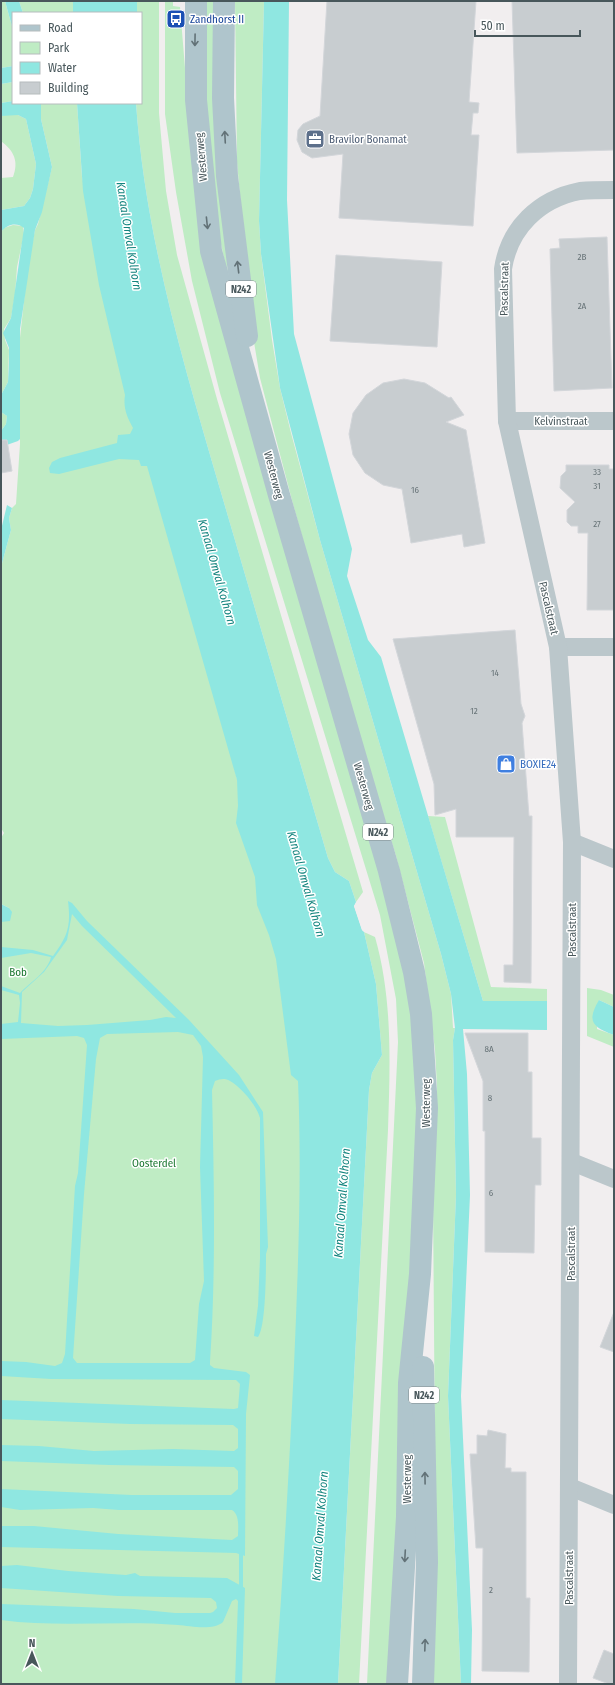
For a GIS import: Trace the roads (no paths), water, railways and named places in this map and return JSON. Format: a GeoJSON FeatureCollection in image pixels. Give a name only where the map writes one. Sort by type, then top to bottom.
{"type":"FeatureCollection","features":[{"type":"Feature","properties":{"kind":"main road","name":"Westerweg"},"geometry":{"type":"LineString","coordinates":[[196,1],[196,100],[208,234],[211,251],[279,495],[389,871],[414,972],[421,1014],[427,1108],[420,1274],[409,1383],[407,1517],[398,1684]]}},
{"type":"Feature","properties":{"kind":"main road","name":"Westerweg"},"geometry":{"type":"LineString","coordinates":[[224,1],[223,98],[227,176],[254,403]]}},
{"type":"Feature","properties":{"kind":"main road","name":"Westerweg"},"geometry":{"type":"LineString","coordinates":[[420,1274],[427,1562],[423,1684]]}},
{"type":"Feature","properties":{"kind":"street","name":"Pascalstraat"},"geometry":{"type":"LineString","coordinates":[[568,1684],[572,1162],[572,842],[558,647],[507,421],[502,269],[507,247],[518,229],[532,213],[550,201],[580,192],[614,190]]}},
{"type":"Feature","properties":{"kind":"street","name":"Kelvinstraat"},"geometry":{"type":"LineString","coordinates":[[507,421],[614,421]]}},
{"type":"Feature","properties":{"kind":"street"},"geometry":{"type":"LineString","coordinates":[[558,647],[614,647]]}},
{"type":"Feature","properties":{"kind":"street"},"geometry":{"type":"LineString","coordinates":[[572,842],[614,859]]}},
{"type":"Feature","properties":{"kind":"street"},"geometry":{"type":"LineString","coordinates":[[572,1162],[614,1179]]}},
{"type":"Feature","properties":{"kind":"street"},"geometry":{"type":"LineString","coordinates":[[570,1487],[614,1505]]}},
{"type":"Feature","properties":{"kind":"water"},"geometry":{"type":"Polygon","coordinates":[[[5,1],[19,1],[23,12],[12,12],[12,26],[5,1]]]}},
{"type":"Feature","properties":{"kind":"water"},"geometry":{"type":"Polygon","coordinates":[[[73,1],[137,1],[137,12],[73,12],[73,1]]]}},
{"type":"Feature","properties":{"kind":"water"},"geometry":{"type":"Polygon","coordinates":[[[264,1],[289,1],[287,200],[294,334],[352,549],[347,576],[368,640],[381,657],[483,1001],[547,1001],[547,1030],[463,1029],[467,1074],[470,1195],[461,1396],[472,1630],[471,1684],[461,1684],[448,1396],[456,1195],[453,1040],[455,1028],[451,994],[441,954],[320,540],[280,388],[261,254],[259,221],[264,1]]]}},
{"type":"Feature","properties":{"kind":"water"},"geometry":{"type":"Polygon","coordinates":[[[12,66],[12,82],[1,84],[1,68],[12,66]]]}},
{"type":"Feature","properties":{"kind":"water"},"geometry":{"type":"Polygon","coordinates":[[[12,101],[12,104],[41,104],[41,119],[52,167],[42,212],[35,230],[20,329],[20,439],[1,447],[1,431],[6,424],[7,416],[1,412],[1,395],[8,382],[9,363],[9,348],[3,333],[11,318],[24,228],[18,225],[12,225],[6,227],[1,232],[1,210],[24,206],[30,198],[33,189],[36,164],[26,119],[18,115],[1,116],[1,103],[12,101]]]}},
{"type":"Feature","properties":{"kind":"water","name":"Kanaal Omval Kolhorn"},"geometry":{"type":"Polygon","coordinates":[[[77,104],[136,104],[148,201],[157,250],[193,394],[328,858],[335,872],[349,881],[356,902],[354,906],[364,932],[376,984],[382,1055],[372,1073],[369,1090],[338,1684],[275,1684],[288,1485],[297,1295],[300,1188],[298,1081],[291,1075],[276,959],[269,935],[257,905],[255,877],[236,823],[238,806],[237,780],[147,466],[141,466],[139,460],[119,459],[59,474],[50,473],[49,468],[52,462],[60,458],[117,443],[118,435],[130,434],[133,428],[126,412],[125,395],[99,285],[83,191],[77,104]]]}},
{"type":"Feature","properties":{"kind":"water"},"geometry":{"type":"Polygon","coordinates":[[[7,505],[12,508],[9,518],[11,530],[1,567],[1,530],[7,505]]]}},
{"type":"Feature","properties":{"kind":"water"},"geometry":{"type":"Polygon","coordinates":[[[68,901],[72,903],[87,921],[189,1020],[239,1075],[263,1112],[268,1247],[266,1254],[266,1284],[263,1322],[258,1337],[254,1336],[258,1306],[260,1258],[260,1118],[244,1092],[228,1080],[221,1079],[215,1081],[212,1090],[214,1260],[210,1365],[214,1368],[246,1372],[250,1375],[246,1414],[245,1556],[236,1553],[1,1547],[1,1526],[34,1526],[118,1534],[232,1540],[238,1536],[237,1518],[235,1512],[232,1510],[119,1510],[93,1508],[20,1510],[1,1507],[1,1489],[132,1495],[231,1495],[238,1489],[238,1471],[234,1467],[109,1465],[1,1461],[1,1445],[39,1446],[94,1451],[173,1449],[234,1451],[238,1448],[238,1429],[233,1425],[130,1424],[1,1419],[1,1400],[238,1408],[240,1384],[236,1380],[51,1379],[1,1376],[1,1361],[26,1362],[55,1366],[62,1363],[65,1354],[75,1186],[78,1173],[87,1045],[84,1038],[77,1036],[1,1039],[1,1024],[18,1022],[20,1003],[19,995],[1,990],[1,986],[20,993],[42,973],[51,957],[31,953],[1,958],[1,947],[33,950],[53,956],[65,936],[69,924],[68,901]],[[72,914],[67,940],[44,972],[22,992],[21,1023],[58,1026],[150,1020],[166,1017],[176,1018],[82,926],[72,914]],[[178,1032],[107,1034],[100,1038],[96,1059],[84,1194],[73,1358],[77,1363],[190,1363],[195,1360],[199,1304],[204,1281],[200,1167],[203,1057],[201,1046],[193,1035],[178,1032]]]}},
{"type":"Feature","properties":{"kind":"water"},"geometry":{"type":"Polygon","coordinates":[[[1,904],[9,908],[12,912],[10,921],[1,922],[1,904]]]}},
{"type":"Feature","properties":{"kind":"water"},"geometry":{"type":"Polygon","coordinates":[[[599,1000],[614,1007],[614,1035],[601,1029],[592,1019],[595,1007],[599,1000]]]}},
{"type":"Feature","properties":{"kind":"water"},"geometry":{"type":"Polygon","coordinates":[[[17,1565],[68,1571],[126,1575],[135,1573],[140,1576],[227,1578],[245,1588],[242,1684],[235,1684],[238,1601],[236,1599],[232,1601],[223,1622],[219,1625],[208,1627],[134,1623],[67,1624],[1,1620],[1,1604],[134,1609],[175,1613],[210,1613],[217,1608],[216,1602],[211,1598],[118,1596],[1,1588],[1,1566],[17,1565]]]}},
{"type":"Feature","properties":{"kind":"waterway"},"geometry":{"type":"LineString","coordinates":[[241,1551],[241,1590]]}},
{"type":"Feature","properties":{"kind":"place","name":"Zandhorst II"},"geometry":{"type":"Point","coordinates":[176,19]}},
{"type":"Feature","properties":{"kind":"place","name":"Bravilor Bonamat"},"geometry":{"type":"Point","coordinates":[315,139]}},
{"type":"Feature","properties":{"kind":"place","name":"BOXIE24"},"geometry":{"type":"Point","coordinates":[506,764]}},
{"type":"Feature","properties":{"kind":"park label","name":"Bob"},"geometry":{"type":"Point","coordinates":[18,972]}},
{"type":"Feature","properties":{"kind":"park label","name":"Oosterdel"},"geometry":{"type":"Point","coordinates":[154,1163]}}]}
